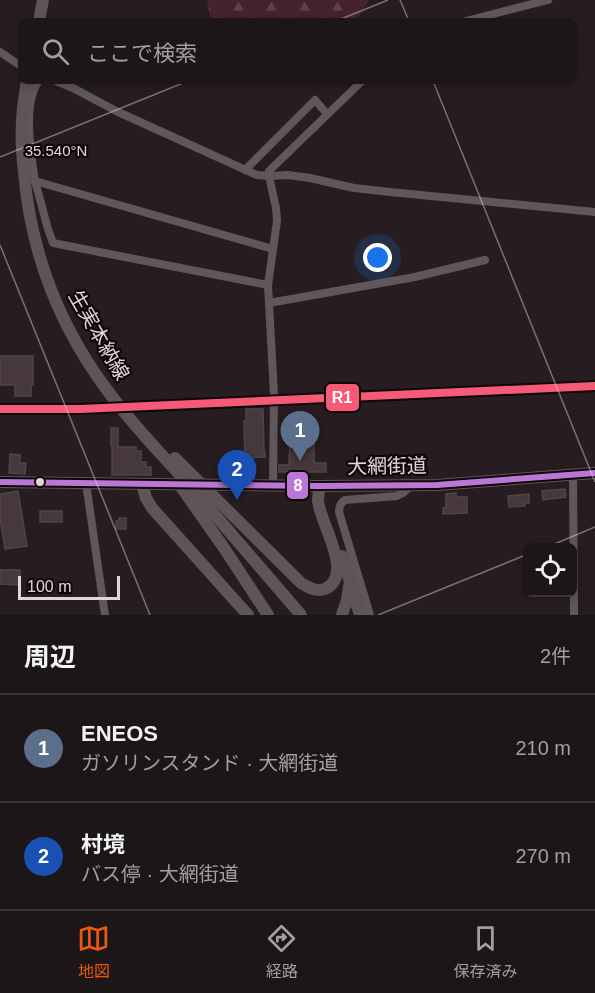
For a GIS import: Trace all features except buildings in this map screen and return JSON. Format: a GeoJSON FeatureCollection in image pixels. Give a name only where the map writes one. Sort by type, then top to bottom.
{"type":"FeatureCollection","features":[{"type":"Feature","properties":{"kind":"main road"},"geometry":{"type":"LineString","coordinates":[[40,18],[43,0]]}},
{"type":"Feature","properties":{"kind":"main road","name":"生実本納線"},"geometry":{"type":"LineString","coordinates":[[27,84],[22,130],[26,197],[39,259],[48,286],[82,354],[95,373],[123,411],[202,507]]}},
{"type":"Feature","properties":{"kind":"main road"},"geometry":{"type":"LineString","coordinates":[[95,373],[138,421],[302,583],[314,590],[325,589],[333,583],[337,563],[318,501],[320,486]]}},
{"type":"Feature","properties":{"kind":"main road","name":"大網街道"},"geometry":{"type":"LineString","coordinates":[[0,482],[273,486],[437,485],[595,473]]}},
{"type":"Feature","properties":{"kind":"main road"},"geometry":{"type":"LineString","coordinates":[[142,484],[152,508],[248,615]]}},
{"type":"Feature","properties":{"kind":"main road"},"geometry":{"type":"LineString","coordinates":[[320,486],[360,615]]}},
{"type":"Feature","properties":{"kind":"main road"},"geometry":{"type":"LineString","coordinates":[[202,507],[224,548],[268,615]]}},
{"type":"Feature","properties":{"kind":"main road"},"geometry":{"type":"LineString","coordinates":[[202,507],[301,615]]}},
{"type":"Feature","properties":{"kind":"main road"},"geometry":{"type":"LineString","coordinates":[[342,615],[350,582]]}},
{"type":"Feature","properties":{"kind":"street"},"geometry":{"type":"LineString","coordinates":[[478,18],[548,0]]}},
{"type":"Feature","properties":{"kind":"street"},"geometry":{"type":"LineString","coordinates":[[0,52],[18,64]]}},
{"type":"Feature","properties":{"kind":"street"},"geometry":{"type":"LineString","coordinates":[[37,84],[32,96],[29,126],[30,152],[35,181],[53,243],[268,285]]}},
{"type":"Feature","properties":{"kind":"street"},"geometry":{"type":"LineString","coordinates":[[62,84],[257,175],[288,175],[354,188],[595,212]]}},
{"type":"Feature","properties":{"kind":"street"},"geometry":{"type":"LineString","coordinates":[[273,486],[274,394],[268,285],[277,221],[269,171],[359,84]]}},
{"type":"Feature","properties":{"kind":"street"},"geometry":{"type":"LineString","coordinates":[[245,170],[315,100],[327,114]]}},
{"type":"Feature","properties":{"kind":"street"},"geometry":{"type":"LineString","coordinates":[[35,181],[273,249]]}},
{"type":"Feature","properties":{"kind":"street"},"geometry":{"type":"LineString","coordinates":[[269,303],[415,277],[484,260]]}},
{"type":"Feature","properties":{"kind":"street"},"geometry":{"type":"LineString","coordinates":[[573,476],[574,615]]}},
{"type":"Feature","properties":{"kind":"street"},"geometry":{"type":"LineString","coordinates":[[86,483],[105,615]]}},
{"type":"Feature","properties":{"kind":"street"},"geometry":{"type":"LineString","coordinates":[[370,615],[339,507],[341,502],[353,499],[397,496],[412,485]]}},
{"type":"Feature","properties":{"kind":"green space"},"geometry":{"type":"Polygon","coordinates":[[[207,0],[369,0],[358,18],[210,18],[207,0]]]}},
{"type":"Feature","properties":{"kind":"transit line","name":"R1"},"geometry":{"type":"LineString","coordinates":[[0,409],[80,409],[595,386]]}},
{"type":"Feature","properties":{"kind":"transit line","name":"8"},"geometry":{"type":"LineString","coordinates":[[0,482],[320,486],[437,485],[595,473]]}},
{"type":"Feature","properties":{"kind":"place","name":"ENEOS"},"geometry":{"type":"Point","coordinates":[300,461]}},
{"type":"Feature","properties":{"kind":"place","name":"村境"},"geometry":{"type":"Point","coordinates":[237,500]}}]}
